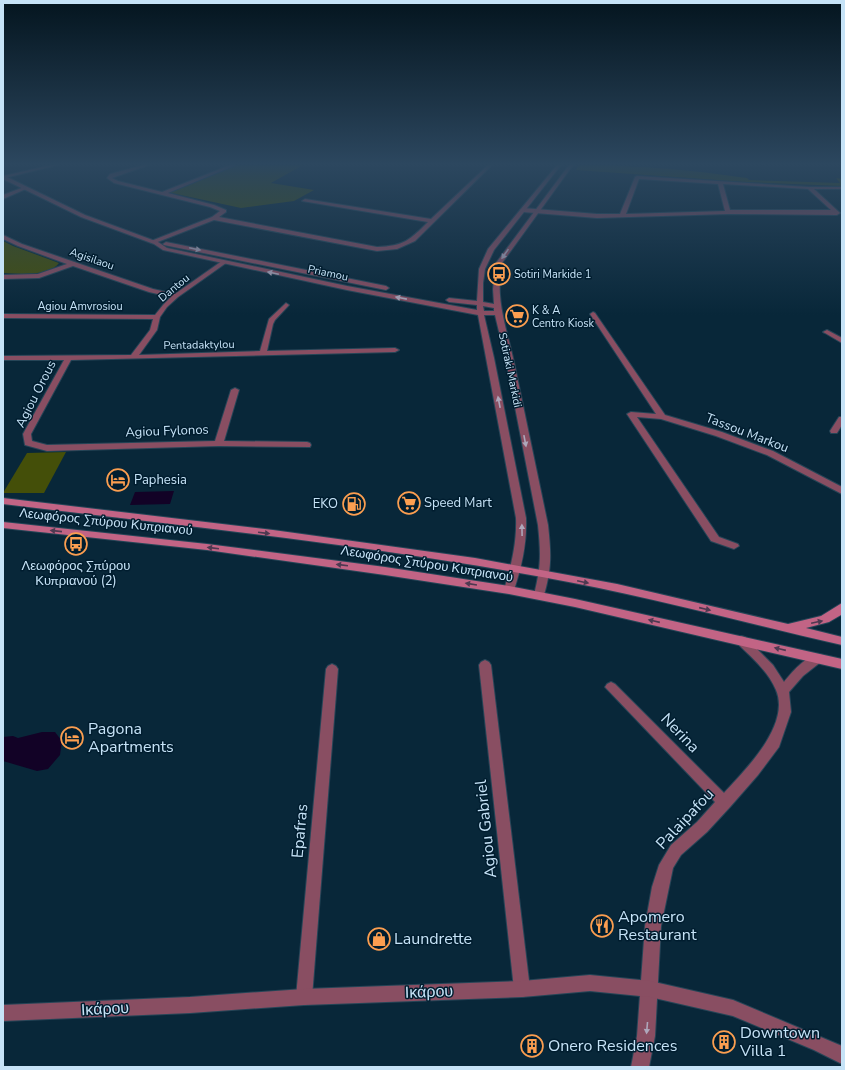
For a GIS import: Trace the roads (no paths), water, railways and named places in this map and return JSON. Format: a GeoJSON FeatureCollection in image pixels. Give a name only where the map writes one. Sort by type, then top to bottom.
{"type":"FeatureCollection","features":[{"type":"Feature","properties":{"kind":"main road","name":"Λεωφόρος Σπύρου Κυπριανού"},"geometry":{"type":"LineString","coordinates":[[3,501],[283,535],[517,568],[545,573],[842,641]]}},
{"type":"Feature","properties":{"kind":"main road","name":"Λεωφόρος Σπύρου Κυπριανού"},"geometry":{"type":"LineString","coordinates":[[3,525],[207,547],[385,571],[509,590],[539,595],[842,664]]}},
{"type":"Feature","properties":{"kind":"main road"},"geometry":{"type":"LineString","coordinates":[[788,628],[823,621],[842,608]]}},
{"type":"Feature","properties":{"kind":"street","name":"Priamou"},"geometry":{"type":"LineString","coordinates":[[81,215],[155,242],[175,244],[437,298],[480,309]]}},
{"type":"Feature","properties":{"kind":"street"},"geometry":{"type":"LineString","coordinates":[[155,242],[219,215]]}},
{"type":"Feature","properties":{"kind":"street"},"geometry":{"type":"LineString","coordinates":[[393,215],[431,221]]}},
{"type":"Feature","properties":{"kind":"street"},"geometry":{"type":"LineString","coordinates":[[214,218],[377,249],[386,249],[407,244],[437,215]]}},
{"type":"Feature","properties":{"kind":"street","name":"Sotiraki Markidi"},"geometry":{"type":"LineString","coordinates":[[509,590],[517,568],[521,546],[521,518],[489,344],[480,309],[480,290],[482,268],[485,259],[519,215]]}},
{"type":"Feature","properties":{"kind":"street","name":"Sotiraki Markidi"},"geometry":{"type":"LineString","coordinates":[[534,215],[499,263],[496,289],[498,310],[510,361],[543,525],[546,552],[545,573],[539,595]]}},
{"type":"Feature","properties":{"kind":"street"},"geometry":{"type":"LineString","coordinates":[[584,215],[650,215]]}},
{"type":"Feature","properties":{"kind":"street","name":"Agisilaou"},"geometry":{"type":"LineString","coordinates":[[3,237],[20,245],[151,291],[176,296]]}},
{"type":"Feature","properties":{"kind":"street","name":"Priamou"},"geometry":{"type":"LineString","coordinates":[[155,242],[165,249],[347,288],[480,309],[498,310]]}},
{"type":"Feature","properties":{"kind":"street","name":"Dantou"},"geometry":{"type":"LineString","coordinates":[[133,357],[153,330],[157,317],[165,306],[176,296],[224,262]]}},
{"type":"Feature","properties":{"kind":"street"},"geometry":{"type":"LineString","coordinates":[[3,277],[39,276],[74,263]]}},
{"type":"Feature","properties":{"kind":"street"},"geometry":{"type":"LineString","coordinates":[[437,298],[469,297],[480,290]]}},
{"type":"Feature","properties":{"kind":"street"},"geometry":{"type":"LineString","coordinates":[[263,354],[272,319],[286,305]]}},
{"type":"Feature","properties":{"kind":"street"},"geometry":{"type":"LineString","coordinates":[[593,314],[662,417]]}},
{"type":"Feature","properties":{"kind":"street","name":"Agiou Amvrosiou"},"geometry":{"type":"LineString","coordinates":[[3,316],[157,317]]}},
{"type":"Feature","properties":{"kind":"street"},"geometry":{"type":"LineString","coordinates":[[827,332],[842,341]]}},
{"type":"Feature","properties":{"kind":"street","name":"Pentadaktylou"},"geometry":{"type":"LineString","coordinates":[[3,358],[133,357],[395,350]]}},
{"type":"Feature","properties":{"kind":"street","name":"Agiou Orous"},"geometry":{"type":"LineString","coordinates":[[28,443],[27,434],[69,357]]}},
{"type":"Feature","properties":{"kind":"street"},"geometry":{"type":"LineString","coordinates":[[219,443],[235,390]]}},
{"type":"Feature","properties":{"kind":"street","name":"Tassou Markou"},"geometry":{"type":"LineString","coordinates":[[734,546],[715,539],[631,414],[662,417],[719,434],[770,453],[842,491]]}},
{"type":"Feature","properties":{"kind":"street"},"geometry":{"type":"LineString","coordinates":[[834,431],[842,419]]}},
{"type":"Feature","properties":{"kind":"street","name":"Agiou Fylonos"},"geometry":{"type":"LineString","coordinates":[[28,443],[47,448],[219,443],[307,445]]}},
{"type":"Feature","properties":{"kind":"street"},"geometry":{"type":"LineString","coordinates":[[740,640],[769,668],[783,691],[799,673],[818,658]]}},
{"type":"Feature","properties":{"kind":"street","name":"Agiou Gabriel"},"geometry":{"type":"LineString","coordinates":[[485,665],[522,989]]}},
{"type":"Feature","properties":{"kind":"street","name":"Epafras"},"geometry":{"type":"LineString","coordinates":[[304,997],[332,669]]}},
{"type":"Feature","properties":{"kind":"street","name":"Nerina"},"geometry":{"type":"LineString","coordinates":[[612,687],[725,803]]}},
{"type":"Feature","properties":{"kind":"street","name":"Palaipafou"},"geometry":{"type":"LineString","coordinates":[[640,1067],[646,1036],[653,926],[660,887],[666,865],[676,850],[725,803],[753,771],[774,743],[785,712],[783,691]]}},
{"type":"Feature","properties":{"kind":"street","name":"Ικάρου"},"geometry":{"type":"LineString","coordinates":[[3,1013],[190,1005],[304,997],[522,989],[590,983],[650,989],[733,1008],[820,1044],[842,1055]]}},
{"type":"Feature","properties":{"kind":"place","name":"Sotiri Markide 1"},"geometry":{"type":"Point","coordinates":[499,274]}},
{"type":"Feature","properties":{"kind":"place","name":"K & A Centro Kiosk"},"geometry":{"type":"Point","coordinates":[517,316]}},
{"type":"Feature","properties":{"kind":"place","name":"Paphesia"},"geometry":{"type":"Point","coordinates":[118,480]}},
{"type":"Feature","properties":{"kind":"place","name":"Speed Mart"},"geometry":{"type":"Point","coordinates":[409,503]}},
{"type":"Feature","properties":{"kind":"place","name":"EKO"},"geometry":{"type":"Point","coordinates":[354,504]}},
{"type":"Feature","properties":{"kind":"place","name":"Λεωφόρος Σπύρου Κυπριανού (2)"},"geometry":{"type":"Point","coordinates":[76,544]}},
{"type":"Feature","properties":{"kind":"place","name":"Pagona Apartments"},"geometry":{"type":"Point","coordinates":[72,738]}},
{"type":"Feature","properties":{"kind":"place","name":"Apomero Restaurant"},"geometry":{"type":"Point","coordinates":[602,926]}},
{"type":"Feature","properties":{"kind":"place","name":"Laundrette"},"geometry":{"type":"Point","coordinates":[379,939]}},
{"type":"Feature","properties":{"kind":"place","name":"Downtown Villa 1"},"geometry":{"type":"Point","coordinates":[724,1042]}},
{"type":"Feature","properties":{"kind":"place","name":"Onero Residences"},"geometry":{"type":"Point","coordinates":[532,1046]}}]}
